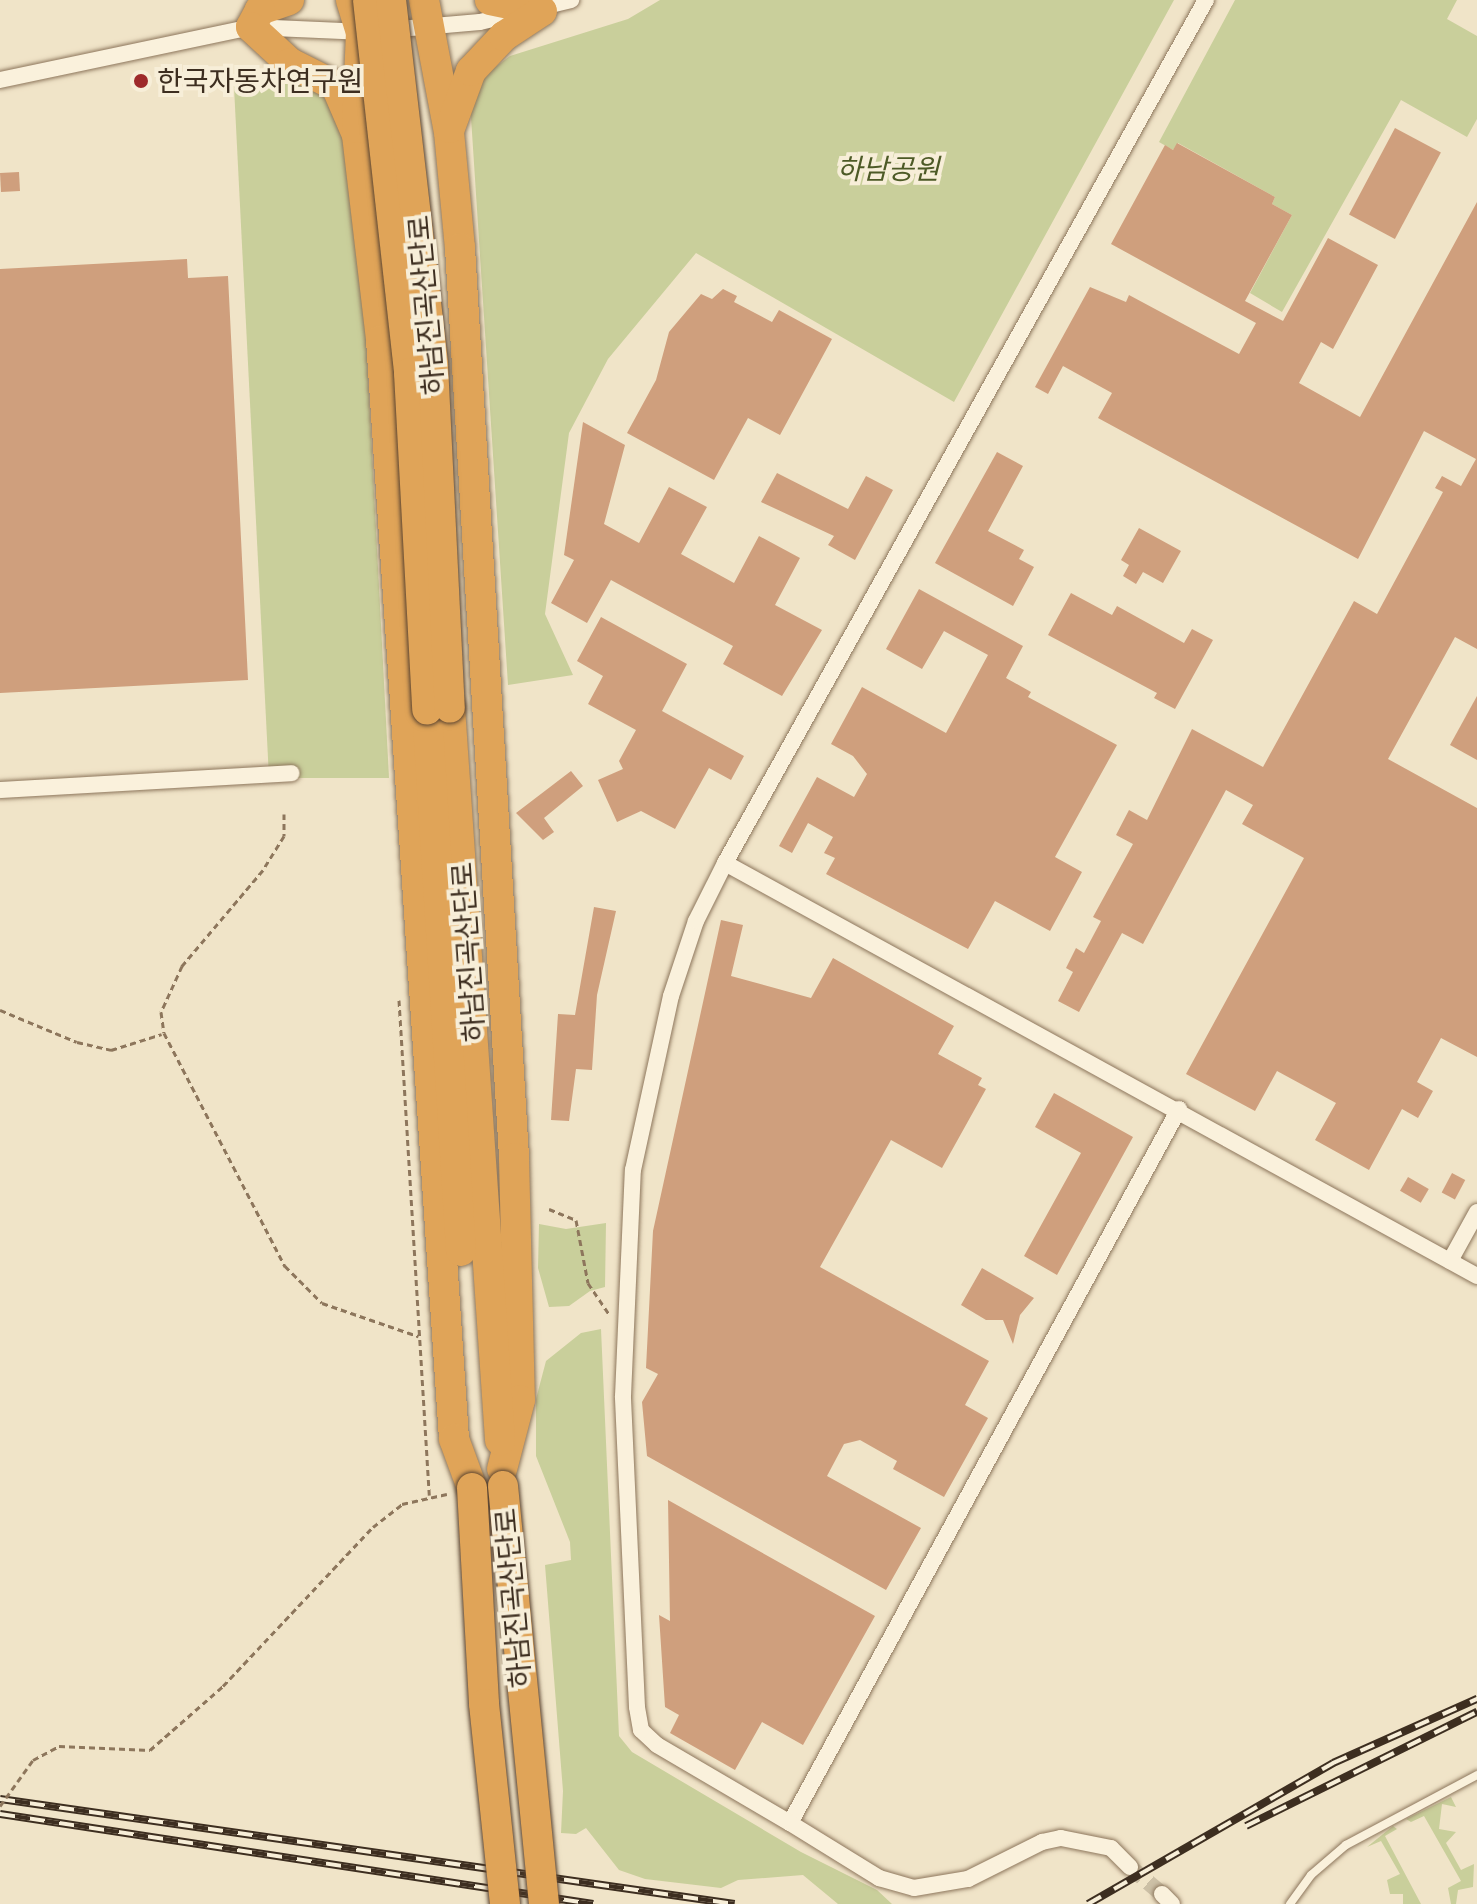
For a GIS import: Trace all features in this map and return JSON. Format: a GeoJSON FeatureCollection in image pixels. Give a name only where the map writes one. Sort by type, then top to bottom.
{"type":"FeatureCollection","features":[{"type":"Feature","properties":{"kind":"highway"},"geometry":{"type":"LineString","coordinates":[[289,0],[260,10],[251,27],[290,63],[336,86],[357,135]]}},
{"type":"Feature","properties":{"kind":"highway"},"geometry":{"type":"LineString","coordinates":[[351,0],[361,32],[357,135],[381,340],[454,1439],[465,1490]]}},
{"type":"Feature","properties":{"kind":"highway","name":"하남진곡산단로"},"geometry":{"type":"LineString","coordinates":[[368,0],[409,373],[503,1477],[544,1904]]}},
{"type":"Feature","properties":{"kind":"highway","name":"하남진곡산단로"},"geometry":{"type":"LineString","coordinates":[[391,0],[433,365],[438,709],[465,1490],[505,1904]]}},
{"type":"Feature","properties":{"kind":"highway"},"geometry":{"type":"LineString","coordinates":[[490,0],[542,11]]}},
{"type":"Feature","properties":{"kind":"highway"},"geometry":{"type":"LineString","coordinates":[[449,132],[471,71],[504,36],[542,11]]}},
{"type":"Feature","properties":{"kind":"highway"},"geometry":{"type":"LineString","coordinates":[[427,14],[449,132],[514,1158],[520,1400],[503,1477]]}},
{"type":"Feature","properties":{"kind":"street"},"geometry":{"type":"LineString","coordinates":[[0,80],[251,27],[361,32],[427,14],[542,11],[571,0]]}},
{"type":"Feature","properties":{"kind":"street"},"geometry":{"type":"LineString","coordinates":[[1130,1867],[1111,1848],[1061,1838],[1042,1842],[968,1879],[914,1888],[879,1878],[657,1745],[641,1730],[623,1396],[633,1170],[671,996],[696,921],[725,863],[1206,0]]}},
{"type":"Feature","properties":{"kind":"street"},"geometry":{"type":"LineString","coordinates":[[0,790],[292,773]]}},
{"type":"Feature","properties":{"kind":"street"},"geometry":{"type":"LineString","coordinates":[[725,863],[1179,1109],[1477,1276]]}},
{"type":"Feature","properties":{"kind":"street"},"geometry":{"type":"LineString","coordinates":[[790,1823],[1179,1109]]}},
{"type":"Feature","properties":{"kind":"street"},"geometry":{"type":"LineString","coordinates":[[1450,1261],[1477,1212]]}},
{"type":"Feature","properties":{"kind":"lane"},"geometry":{"type":"LineString","coordinates":[[1290,1904],[1311,1875],[1346,1845],[1477,1775]]}},
{"type":"Feature","properties":{"kind":"path"},"geometry":{"type":"LineString","coordinates":[[284,814],[284,836],[263,870],[182,966],[161,1012],[164,1033],[285,1266],[322,1303],[418,1336]]}},
{"type":"Feature","properties":{"kind":"path"},"geometry":{"type":"LineString","coordinates":[[398,986],[429,1495]]}},
{"type":"Feature","properties":{"kind":"path"},"geometry":{"type":"LineString","coordinates":[[0,1010],[77,1042],[111,1050],[164,1033]]}},
{"type":"Feature","properties":{"kind":"path"},"geometry":{"type":"LineString","coordinates":[[549,1209],[576,1220],[588,1283],[603,1312],[626,1323]]}},
{"type":"Feature","properties":{"kind":"path"},"geometry":{"type":"LineString","coordinates":[[0,1806],[33,1760],[59,1746],[150,1750],[223,1686],[373,1527],[402,1504],[429,1495],[465,1490]]}},
{"type":"Feature","properties":{"kind":"green space","name":"하남공원"},"geometry":{"type":"Polygon","coordinates":[[[660,0],[1174,0],[954,402],[696,253],[608,359],[569,433],[545,614],[573,675],[508,685],[470,102],[485,75],[510,56],[628,19],[660,0]]]}},
{"type":"Feature","properties":{"kind":"green space"},"geometry":{"type":"Polygon","coordinates":[[[1235,0],[1457,0],[1447,19],[1477,36],[1477,119],[1467,137],[1401,100],[1282,312],[1250,293],[1292,215],[1272,204],[1275,197],[1178,143],[1173,150],[1159,142],[1235,0]]]}},
{"type":"Feature","properties":{"kind":"green space"},"geometry":{"type":"Polygon","coordinates":[[[272,78],[297,80],[321,93],[335,104],[345,125],[363,282],[389,778],[269,778],[234,87],[272,78]]]}},
{"type":"Feature","properties":{"kind":"green space"},"geometry":{"type":"Polygon","coordinates":[[[606,1223],[605,1287],[590,1291],[569,1306],[549,1307],[538,1268],[539,1224],[566,1229],[606,1223]]]}},
{"type":"Feature","properties":{"kind":"green space"},"geometry":{"type":"Polygon","coordinates":[[[601,1329],[619,1736],[632,1752],[801,1852],[877,1890],[892,1904],[838,1904],[803,1875],[738,1880],[721,1888],[645,1879],[619,1870],[586,1828],[576,1834],[561,1833],[563,1791],[545,1565],[571,1560],[570,1542],[536,1456],[536,1399],[546,1361],[581,1333],[601,1329]]]}},
{"type":"Feature","properties":{"kind":"green space"},"geometry":{"type":"Polygon","coordinates":[[[1451,1797],[1456,1807],[1442,1804],[1439,1829],[1456,1832],[1446,1843],[1461,1870],[1474,1864],[1473,1887],[1458,1890],[1456,1904],[1451,1904],[1448,1888],[1461,1881],[1424,1816],[1411,1822],[1406,1819],[1451,1797]]]}},
{"type":"Feature","properties":{"kind":"green space"},"geometry":{"type":"Polygon","coordinates":[[[1393,1826],[1397,1829],[1385,1836],[1421,1904],[1403,1904],[1403,1894],[1390,1894],[1387,1880],[1400,1874],[1381,1841],[1367,1847],[1393,1826]]]}},
{"type":"Feature","properties":{"kind":"building"},"geometry":{"type":"Polygon","coordinates":[[[1395,128],[1441,152],[1395,239],[1349,215],[1395,128]]]}},
{"type":"Feature","properties":{"kind":"building"},"geometry":{"type":"Polygon","coordinates":[[[1177,143],[1275,197],[1272,204],[1292,215],[1245,301],[1283,321],[1328,238],[1378,265],[1333,349],[1321,342],[1299,383],[1360,417],[1477,202],[1477,649],[1455,637],[1388,759],[1477,808],[1477,1057],[1441,1038],[1417,1082],[1433,1091],[1418,1118],[1402,1109],[1369,1170],[1315,1140],[1336,1103],[1277,1071],[1255,1111],[1186,1074],[1304,858],[1242,824],[1253,805],[1226,790],[1143,944],[1122,933],[1079,1012],[1058,1001],[1073,972],[1066,968],[1076,948],[1084,953],[1101,921],[1093,917],[1133,844],[1116,835],[1129,810],[1147,820],[1192,729],[1263,767],[1354,601],[1377,614],[1443,492],[1435,488],[1442,476],[1461,486],[1476,459],[1424,431],[1358,559],[1098,418],[1112,393],[1063,366],[1048,394],[1035,387],[1090,287],[1126,302],[1129,295],[1239,354],[1256,323],[1111,244],[1165,145],[1173,150],[1177,143]]]}},
{"type":"Feature","properties":{"kind":"building"},"geometry":{"type":"Polygon","coordinates":[[[19,172],[20,191],[1,192],[0,173],[19,172]]]}},
{"type":"Feature","properties":{"kind":"building"},"geometry":{"type":"Polygon","coordinates":[[[187,259],[188,278],[228,276],[248,680],[0,693],[0,269],[187,259]]]}},
{"type":"Feature","properties":{"kind":"building"},"geometry":{"type":"Polygon","coordinates":[[[723,289],[737,296],[734,302],[772,322],[779,310],[832,339],[780,435],[748,418],[714,480],[627,433],[656,380],[669,332],[701,294],[712,299],[723,289]]]}},
{"type":"Feature","properties":{"kind":"building"},"geometry":{"type":"Polygon","coordinates":[[[583,422],[625,445],[604,524],[639,543],[669,487],[707,507],[681,554],[734,583],[759,536],[800,558],[775,605],[822,630],[782,696],[723,664],[733,646],[611,580],[587,623],[551,603],[574,560],[564,555],[583,422]]]}},
{"type":"Feature","properties":{"kind":"building"},"geometry":{"type":"Polygon","coordinates":[[[997,452],[1023,466],[988,531],[1024,550],[1019,559],[1034,567],[1013,606],[935,563],[997,452]]]}},
{"type":"Feature","properties":{"kind":"building"},"geometry":{"type":"Polygon","coordinates":[[[777,473],[848,509],[866,476],[893,490],[855,560],[828,545],[834,536],[761,502],[777,473]]]}},
{"type":"Feature","properties":{"kind":"building"},"geometry":{"type":"Polygon","coordinates":[[[1139,528],[1181,551],[1163,583],[1143,572],[1136,584],[1123,576],[1129,565],[1121,560],[1139,528]]]}},
{"type":"Feature","properties":{"kind":"building"},"geometry":{"type":"Polygon","coordinates":[[[919,589],[1023,646],[1006,678],[1031,692],[1028,697],[1117,745],[1055,857],[1082,872],[1050,931],[995,901],[968,949],[826,874],[835,858],[824,853],[833,837],[808,823],[792,853],[779,846],[817,777],[854,797],[867,774],[853,756],[831,744],[862,687],[946,733],[988,655],[944,631],[922,669],[886,649],[919,589]]]}},
{"type":"Feature","properties":{"kind":"building"},"geometry":{"type":"Polygon","coordinates":[[[1071,593],[1112,615],[1117,606],[1184,643],[1192,629],[1213,640],[1175,709],[1154,698],[1157,693],[1048,635],[1071,593]]]}},
{"type":"Feature","properties":{"kind":"building"},"geometry":{"type":"Polygon","coordinates":[[[601,617],[687,664],[662,711],[744,756],[731,780],[709,768],[675,829],[641,811],[617,822],[598,780],[623,769],[619,761],[636,730],[588,704],[603,676],[577,661],[601,617]]]}},
{"type":"Feature","properties":{"kind":"building"},"geometry":{"type":"Polygon","coordinates":[[[1477,696],[1477,760],[1450,745],[1477,696]]]}},
{"type":"Feature","properties":{"kind":"building"},"geometry":{"type":"Polygon","coordinates":[[[571,771],[583,786],[544,818],[554,832],[543,840],[516,813],[571,771]]]}},
{"type":"Feature","properties":{"kind":"building"},"geometry":{"type":"Polygon","coordinates":[[[594,907],[616,911],[597,995],[592,1070],[576,1069],[569,1121],[551,1120],[558,1014],[575,1015],[594,907]]]}},
{"type":"Feature","properties":{"kind":"building"},"geometry":{"type":"Polygon","coordinates":[[[721,920],[743,925],[731,976],[811,998],[833,958],[954,1026],[938,1054],[982,1078],[978,1085],[986,1089],[942,1168],[891,1140],[820,1267],[989,1361],[965,1405],[988,1418],[944,1497],[893,1469],[897,1461],[860,1440],[844,1444],[827,1476],[921,1528],[886,1590],[647,1456],[642,1402],[658,1374],[646,1368],[653,1231],[721,920]]]}},
{"type":"Feature","properties":{"kind":"building"},"geometry":{"type":"Polygon","coordinates":[[[1054,1093],[1133,1137],[1057,1275],[1024,1256],[1081,1153],[1035,1127],[1054,1093]]]}},
{"type":"Feature","properties":{"kind":"building"},"geometry":{"type":"Polygon","coordinates":[[[1452,1173],[1465,1180],[1455,1199],[1442,1192],[1452,1173]]]}},
{"type":"Feature","properties":{"kind":"building"},"geometry":{"type":"Polygon","coordinates":[[[1408,1177],[1429,1189],[1421,1203],[1400,1191],[1408,1177]]]}},
{"type":"Feature","properties":{"kind":"building"},"geometry":{"type":"Polygon","coordinates":[[[982,1268],[1034,1298],[1020,1315],[1013,1344],[1003,1320],[986,1320],[961,1305],[982,1268]]]}},
{"type":"Feature","properties":{"kind":"building"},"geometry":{"type":"Polygon","coordinates":[[[668,1500],[875,1616],[803,1745],[762,1722],[735,1770],[670,1733],[679,1715],[665,1707],[659,1615],[670,1621],[668,1500]]]}},
{"type":"Feature","properties":{"kind":"tunnel"},"geometry":{"type":"LineString","coordinates":[[1130,1867],[1162,1894]]}},
{"type":"Feature","properties":{"kind":"railway"},"geometry":{"type":"LineString","coordinates":[[1088,1904],[1333,1763],[1477,1699]]}},
{"type":"Feature","properties":{"kind":"railway"},"geometry":{"type":"LineString","coordinates":[[1246,1826],[1477,1712]]}},
{"type":"Feature","properties":{"kind":"railway"},"geometry":{"type":"LineString","coordinates":[[0,1799],[735,1904]]}},
{"type":"Feature","properties":{"kind":"railway"},"geometry":{"type":"LineString","coordinates":[[0,1814],[593,1904]]}},
{"type":"Feature","properties":{"kind":"place","name":"한국자동차연구원"},"geometry":{"type":"Point","coordinates":[141,81]}}]}
